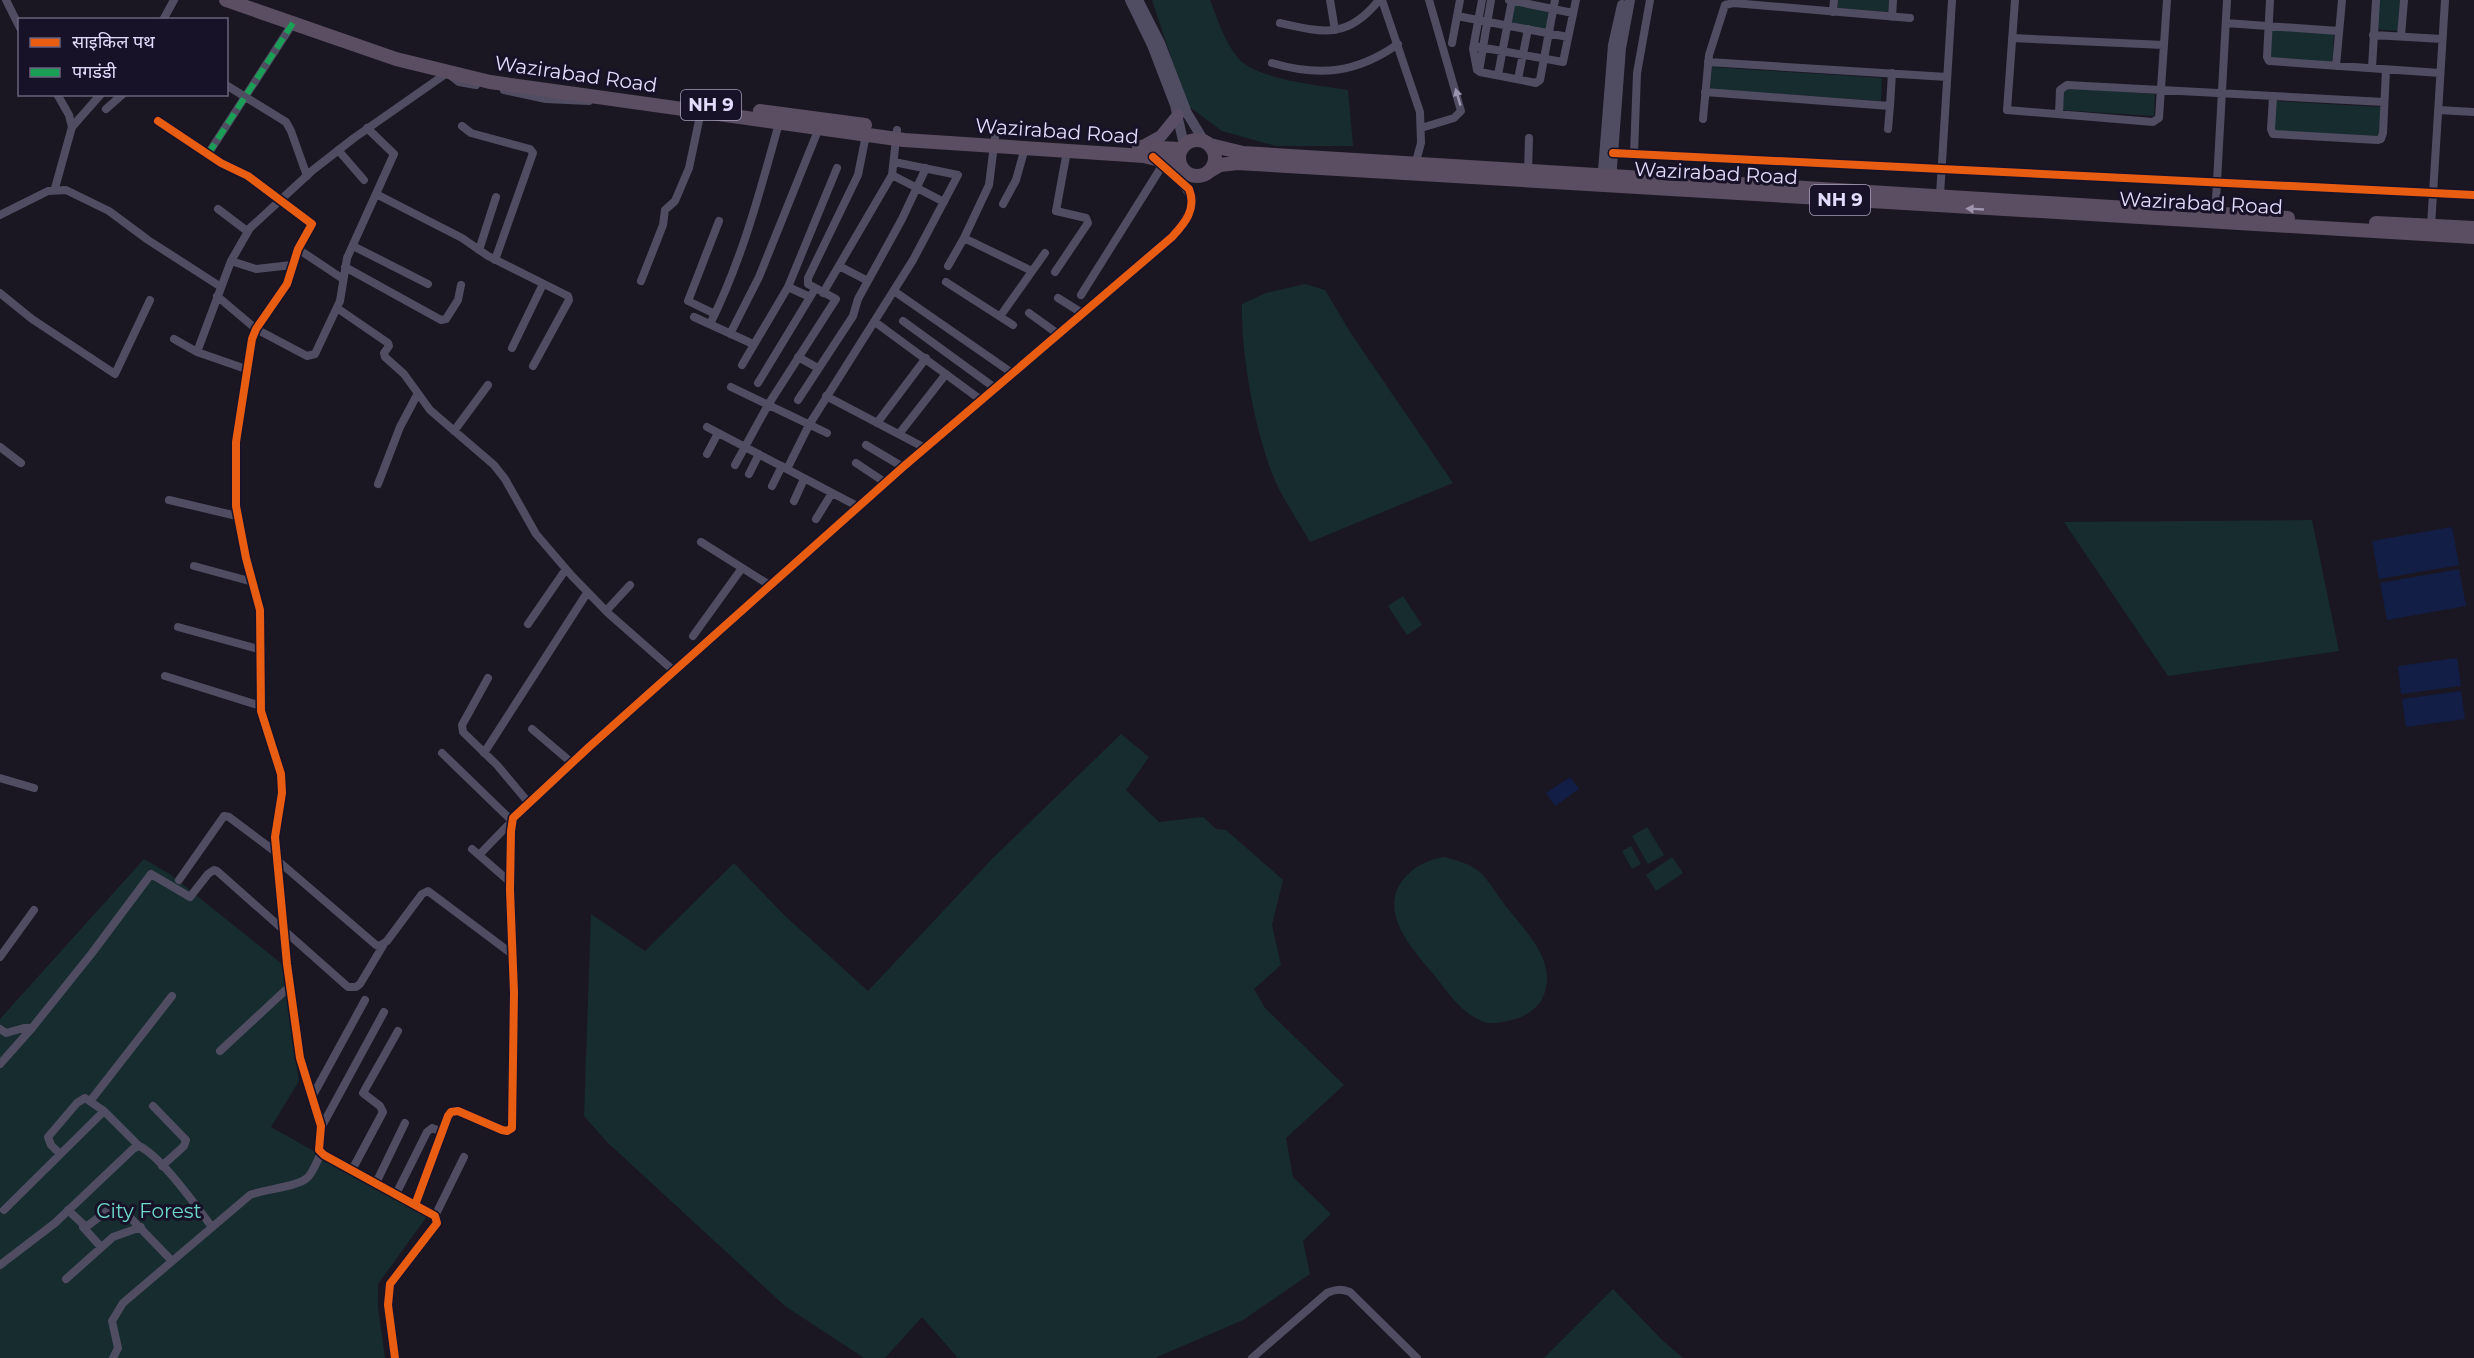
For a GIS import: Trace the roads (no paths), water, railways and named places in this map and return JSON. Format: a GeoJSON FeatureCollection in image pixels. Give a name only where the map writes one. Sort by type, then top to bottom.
{"type":"FeatureCollection","features":[{"type":"Feature","properties":{"kind":"highway","name":"Wazirabad Road"},"geometry":{"type":"LineString","coordinates":[[226,0],[396,59],[541,83],[897,134],[994,142],[1183,147]]}},
{"type":"Feature","properties":{"kind":"highway","name":"Wazirabad Road"},"geometry":{"type":"LineString","coordinates":[[252,0],[447,68],[537,90],[617,99],[866,135],[897,134]]}},
{"type":"Feature","properties":{"kind":"highway"},"geometry":{"type":"LineString","coordinates":[[1192,140],[1207,143],[1215,159],[1208,172],[1193,175],[1184,171],[1180,165],[1183,147],[1192,140]]}},
{"type":"Feature","properties":{"kind":"highway","name":"Wazirabad Road"},"geometry":{"type":"LineString","coordinates":[[994,142],[1025,148],[1180,165]]}},
{"type":"Feature","properties":{"kind":"highway","name":"Wazirabad Road"},"geometry":{"type":"LineString","coordinates":[[1207,143],[1243,153],[1528,171],[1606,181],[2215,218],[2474,228]]}},
{"type":"Feature","properties":{"kind":"highway","name":"Wazirabad Road"},"geometry":{"type":"LineString","coordinates":[[1208,172],[1220,165],[1237,163],[1940,195],[2474,237]]}},
{"type":"Feature","properties":{"kind":"main road"},"geometry":{"type":"LineString","coordinates":[[1140,147],[1161,136],[1180,111]]}},
{"type":"Feature","properties":{"kind":"street"},"geometry":{"type":"LineString","coordinates":[[6,0],[18,24]]}},
{"type":"Feature","properties":{"kind":"street"},"geometry":{"type":"LineString","coordinates":[[164,18],[174,0]]}},
{"type":"Feature","properties":{"kind":"street"},"geometry":{"type":"LineString","coordinates":[[1130,0],[1180,111],[1207,143]]}},
{"type":"Feature","properties":{"kind":"street"},"geometry":{"type":"LineString","coordinates":[[1138,0],[1160,43],[1180,111],[1183,147]]}},
{"type":"Feature","properties":{"kind":"street"},"geometry":{"type":"LineString","coordinates":[[1330,0],[1335,30]]}},
{"type":"Feature","properties":{"kind":"street"},"geometry":{"type":"LineString","coordinates":[[1280,23],[1312,30],[1335,30],[1355,24],[1380,0],[1417,100],[1421,143],[1415,165]]}},
{"type":"Feature","properties":{"kind":"street"},"geometry":{"type":"LineString","coordinates":[[1421,128],[1454,118],[1461,111],[1429,0]]}},
{"type":"Feature","properties":{"kind":"street"},"geometry":{"type":"LineString","coordinates":[[1452,43],[1460,0]]}},
{"type":"Feature","properties":{"kind":"street"},"geometry":{"type":"LineString","coordinates":[[1482,0],[1483,21]]}},
{"type":"Feature","properties":{"kind":"street"},"geometry":{"type":"LineString","coordinates":[[1491,0],[1483,21],[1478,46],[1473,54],[1478,72],[1538,82],[1554,4]]}},
{"type":"Feature","properties":{"kind":"street"},"geometry":{"type":"LineString","coordinates":[[1498,75],[1511,0],[1554,4],[1573,12]]}},
{"type":"Feature","properties":{"kind":"street"},"geometry":{"type":"LineString","coordinates":[[1478,46],[1563,63],[1576,0]]}},
{"type":"Feature","properties":{"kind":"street"},"geometry":{"type":"LineString","coordinates":[[1606,181],[1614,45],[1623,0]]}},
{"type":"Feature","properties":{"kind":"street"},"geometry":{"type":"LineString","coordinates":[[1606,181],[1613,153],[1621,48],[1630,0]]}},
{"type":"Feature","properties":{"kind":"street"},"geometry":{"type":"LineString","coordinates":[[1634,154],[1637,73],[1650,0]]}},
{"type":"Feature","properties":{"kind":"street"},"geometry":{"type":"LineString","coordinates":[[1833,12],[1834,0]]}},
{"type":"Feature","properties":{"kind":"street"},"geometry":{"type":"LineString","coordinates":[[1892,16],[1893,0]]}},
{"type":"Feature","properties":{"kind":"street"},"geometry":{"type":"LineString","coordinates":[[1940,195],[1952,0]]}},
{"type":"Feature","properties":{"kind":"street"},"geometry":{"type":"LineString","coordinates":[[2015,0],[2007,110],[2156,122],[2159,118],[2162,90],[2167,0]]}},
{"type":"Feature","properties":{"kind":"street"},"geometry":{"type":"LineString","coordinates":[[2215,218],[2227,0]]}},
{"type":"Feature","properties":{"kind":"street"},"geometry":{"type":"LineString","coordinates":[[2270,0],[2269,61],[2440,73]]}},
{"type":"Feature","properties":{"kind":"street"},"geometry":{"type":"LineString","coordinates":[[2337,66],[2342,0]]}},
{"type":"Feature","properties":{"kind":"street"},"geometry":{"type":"LineString","coordinates":[[2372,68],[2376,0]]}},
{"type":"Feature","properties":{"kind":"street"},"geometry":{"type":"LineString","coordinates":[[2401,36],[2404,0]]}},
{"type":"Feature","properties":{"kind":"street"},"geometry":{"type":"LineString","coordinates":[[2431,226],[2445,0]]}},
{"type":"Feature","properties":{"kind":"street"},"geometry":{"type":"LineString","coordinates":[[1703,120],[1708,62],[1725,5],[1733,3],[1910,18]]}},
{"type":"Feature","properties":{"kind":"street"},"geometry":{"type":"LineString","coordinates":[[1457,16],[1568,37]]}},
{"type":"Feature","properties":{"kind":"street"},"geometry":{"type":"LineString","coordinates":[[208,154],[293,23]]}},
{"type":"Feature","properties":{"kind":"street"},"geometry":{"type":"LineString","coordinates":[[2226,23],[2339,32]]}},
{"type":"Feature","properties":{"kind":"street"},"geometry":{"type":"LineString","coordinates":[[1518,79],[1528,29]]}},
{"type":"Feature","properties":{"kind":"street"},"geometry":{"type":"LineString","coordinates":[[2373,35],[2442,39]]}},
{"type":"Feature","properties":{"kind":"street"},"geometry":{"type":"LineString","coordinates":[[2012,38],[2164,45]]}},
{"type":"Feature","properties":{"kind":"street"},"geometry":{"type":"LineString","coordinates":[[1272,63],[1313,71],[1352,68],[1379,57],[1398,44]]}},
{"type":"Feature","properties":{"kind":"street"},"geometry":{"type":"LineString","coordinates":[[1708,62],[1947,77]]}},
{"type":"Feature","properties":{"kind":"street"},"geometry":{"type":"LineString","coordinates":[[197,352],[231,261],[247,231],[338,150],[447,68]]}},
{"type":"Feature","properties":{"kind":"street"},"geometry":{"type":"LineString","coordinates":[[2273,97],[2271,129],[2273,134],[2374,141],[2381,139],[2382,136],[2386,70]]}},
{"type":"Feature","properties":{"kind":"street"},"geometry":{"type":"LineString","coordinates":[[1888,129],[1892,73]]}},
{"type":"Feature","properties":{"kind":"street"},"geometry":{"type":"LineString","coordinates":[[2059,114],[2060,90],[2067,85],[2384,102]]}},
{"type":"Feature","properties":{"kind":"street"},"geometry":{"type":"LineString","coordinates":[[228,86],[288,125],[307,176]]}},
{"type":"Feature","properties":{"kind":"street"},"geometry":{"type":"LineString","coordinates":[[1705,92],[1890,106]]}},
{"type":"Feature","properties":{"kind":"street"},"geometry":{"type":"LineString","coordinates":[[55,189],[72,127],[71,120],[58,96]]}},
{"type":"Feature","properties":{"kind":"street"},"geometry":{"type":"LineString","coordinates":[[72,127],[99,96]]}},
{"type":"Feature","properties":{"kind":"street"},"geometry":{"type":"LineString","coordinates":[[106,109],[119,96]]}},
{"type":"Feature","properties":{"kind":"street"},"geometry":{"type":"LineString","coordinates":[[2438,110],[2474,112]]}},
{"type":"Feature","properties":{"kind":"street"},"geometry":{"type":"LineString","coordinates":[[641,281],[663,225],[665,210],[675,201],[688,168],[701,111]]}},
{"type":"Feature","properties":{"kind":"street"},"geometry":{"type":"LineString","coordinates":[[113,1358],[118,1348],[112,1321],[118,1309],[250,1195],[308,1178],[321,1153],[319,1146],[321,1126],[300,1058],[290,986],[275,837],[282,793],[281,774],[261,706],[260,610],[237,516],[236,442],[246,369],[256,329],[285,289],[298,249],[312,224],[241,171],[221,163],[158,121]]}},
{"type":"Feature","properties":{"kind":"street"},"geometry":{"type":"LineString","coordinates":[[710,324],[747,234],[779,123]]}},
{"type":"Feature","properties":{"kind":"street"},"geometry":{"type":"LineString","coordinates":[[462,126],[471,133],[530,149],[533,153],[495,260]]}},
{"type":"Feature","properties":{"kind":"street"},"geometry":{"type":"LineString","coordinates":[[730,334],[759,277],[819,128]]}},
{"type":"Feature","properties":{"kind":"street"},"geometry":{"type":"LineString","coordinates":[[217,296],[256,329],[311,356],[318,348],[337,308],[345,267],[394,154],[367,129]]}},
{"type":"Feature","properties":{"kind":"street"},"geometry":{"type":"LineString","coordinates":[[758,383],[810,297],[819,291],[839,266],[892,175],[897,134]]}},
{"type":"Feature","properties":{"kind":"street"},"geometry":{"type":"LineString","coordinates":[[735,465],[768,405],[836,299],[807,283],[858,175],[866,135]]}},
{"type":"Feature","properties":{"kind":"street"},"geometry":{"type":"LineString","coordinates":[[1528,171],[1529,138]]}},
{"type":"Feature","properties":{"kind":"street"},"geometry":{"type":"LineString","coordinates":[[948,266],[989,185],[994,142]]}},
{"type":"Feature","properties":{"kind":"street"},"geometry":{"type":"LineString","coordinates":[[1003,204],[1016,180],[1025,148]]}},
{"type":"Feature","properties":{"kind":"street"},"geometry":{"type":"LineString","coordinates":[[338,150],[364,180]]}},
{"type":"Feature","properties":{"kind":"street"},"geometry":{"type":"LineString","coordinates":[[1054,272],[1088,223],[1086,218],[1056,210],[1067,151]]}},
{"type":"Feature","properties":{"kind":"street"},"geometry":{"type":"LineString","coordinates":[[1613,153],[2474,195]]}},
{"type":"Feature","properties":{"kind":"street"},"geometry":{"type":"LineString","coordinates":[[772,486],[826,396],[894,291],[958,175],[894,162]]}},
{"type":"Feature","properties":{"kind":"street"},"geometry":{"type":"LineString","coordinates":[[510,882],[475,852],[903,467],[1172,237],[1189,216],[1193,203],[1189,189],[1158,162],[1081,295]]}},
{"type":"Feature","properties":{"kind":"street"},"geometry":{"type":"LineString","coordinates":[[742,365],[788,287],[837,168]]}},
{"type":"Feature","properties":{"kind":"street"},"geometry":{"type":"LineString","coordinates":[[798,400],[853,316],[858,299],[927,168]]}},
{"type":"Feature","properties":{"kind":"street"},"geometry":{"type":"LineString","coordinates":[[892,175],[944,201]]}},
{"type":"Feature","properties":{"kind":"street"},"geometry":{"type":"LineString","coordinates":[[0,214],[55,189],[66,190],[109,211],[148,240],[221,287]]}},
{"type":"Feature","properties":{"kind":"street"},"geometry":{"type":"LineString","coordinates":[[376,194],[569,299],[533,366]]}},
{"type":"Feature","properties":{"kind":"street"},"geometry":{"type":"LineString","coordinates":[[479,250],[496,197]]}},
{"type":"Feature","properties":{"kind":"street"},"geometry":{"type":"LineString","coordinates":[[218,209],[247,231]]}},
{"type":"Feature","properties":{"kind":"street"},"geometry":{"type":"LineString","coordinates":[[715,314],[688,301],[719,221]]}},
{"type":"Feature","properties":{"kind":"street"},"geometry":{"type":"LineString","coordinates":[[964,238],[1032,271]]}},
{"type":"Feature","properties":{"kind":"street"},"geometry":{"type":"LineString","coordinates":[[353,246],[428,284]]}},
{"type":"Feature","properties":{"kind":"street"},"geometry":{"type":"LineString","coordinates":[[298,249],[343,279]]}},
{"type":"Feature","properties":{"kind":"street"},"geometry":{"type":"LineString","coordinates":[[1001,315],[1045,253]]}},
{"type":"Feature","properties":{"kind":"street"},"geometry":{"type":"LineString","coordinates":[[231,261],[256,269],[292,265]]}},
{"type":"Feature","properties":{"kind":"street"},"geometry":{"type":"LineString","coordinates":[[839,266],[868,281]]}},
{"type":"Feature","properties":{"kind":"street"},"geometry":{"type":"LineString","coordinates":[[345,267],[441,320],[446,319],[458,300],[461,285]]}},
{"type":"Feature","properties":{"kind":"street"},"geometry":{"type":"LineString","coordinates":[[946,282],[1001,315],[1013,325]]}},
{"type":"Feature","properties":{"kind":"street"},"geometry":{"type":"LineString","coordinates":[[512,348],[543,284]]}},
{"type":"Feature","properties":{"kind":"street"},"geometry":{"type":"LineString","coordinates":[[788,287],[810,297]]}},
{"type":"Feature","properties":{"kind":"street"},"geometry":{"type":"LineString","coordinates":[[894,291],[1012,374]]}},
{"type":"Feature","properties":{"kind":"street"},"geometry":{"type":"LineString","coordinates":[[0,293],[32,319],[115,374],[150,300]]}},
{"type":"Feature","properties":{"kind":"street"},"geometry":{"type":"LineString","coordinates":[[1058,298],[1082,313]]}},
{"type":"Feature","properties":{"kind":"street"},"geometry":{"type":"LineString","coordinates":[[337,308],[388,343],[389,346],[384,353],[385,357],[405,374],[417,395],[430,410],[500,472],[536,534],[566,569],[606,612],[674,671]]}},
{"type":"Feature","properties":{"kind":"street"},"geometry":{"type":"LineString","coordinates":[[1029,313],[1058,334]]}},
{"type":"Feature","properties":{"kind":"street"},"geometry":{"type":"LineString","coordinates":[[694,317],[753,344]]}},
{"type":"Feature","properties":{"kind":"street"},"geometry":{"type":"LineString","coordinates":[[903,321],[995,388]]}},
{"type":"Feature","properties":{"kind":"street"},"geometry":{"type":"LineString","coordinates":[[875,322],[981,400]]}},
{"type":"Feature","properties":{"kind":"street"},"geometry":{"type":"LineString","coordinates":[[174,339],[197,352],[246,369]]}},
{"type":"Feature","properties":{"kind":"street"},"geometry":{"type":"LineString","coordinates":[[798,357],[818,368]]}},
{"type":"Feature","properties":{"kind":"street"},"geometry":{"type":"LineString","coordinates":[[877,423],[926,358]]}},
{"type":"Feature","properties":{"kind":"street"},"geometry":{"type":"LineString","coordinates":[[900,434],[946,374]]}},
{"type":"Feature","properties":{"kind":"street"},"geometry":{"type":"LineString","coordinates":[[454,431],[488,385]]}},
{"type":"Feature","properties":{"kind":"street"},"geometry":{"type":"LineString","coordinates":[[731,387],[827,433]]}},
{"type":"Feature","properties":{"kind":"street"},"geometry":{"type":"LineString","coordinates":[[378,484],[400,427],[417,395]]}},
{"type":"Feature","properties":{"kind":"street"},"geometry":{"type":"LineString","coordinates":[[826,396],[925,448]]}},
{"type":"Feature","properties":{"kind":"street"},"geometry":{"type":"LineString","coordinates":[[707,427],[859,507]]}},
{"type":"Feature","properties":{"kind":"street"},"geometry":{"type":"LineString","coordinates":[[707,454],[718,433]]}},
{"type":"Feature","properties":{"kind":"street"},"geometry":{"type":"LineString","coordinates":[[866,445],[903,467]]}},
{"type":"Feature","properties":{"kind":"street"},"geometry":{"type":"LineString","coordinates":[[0,447],[21,463]]}},
{"type":"Feature","properties":{"kind":"street"},"geometry":{"type":"LineString","coordinates":[[749,474],[759,454]]}},
{"type":"Feature","properties":{"kind":"street"},"geometry":{"type":"LineString","coordinates":[[856,463],[886,483]]}},
{"type":"Feature","properties":{"kind":"street"},"geometry":{"type":"LineString","coordinates":[[794,501],[804,479]]}},
{"type":"Feature","properties":{"kind":"street"},"geometry":{"type":"LineString","coordinates":[[816,519],[832,493]]}},
{"type":"Feature","properties":{"kind":"street"},"geometry":{"type":"LineString","coordinates":[[169,500],[237,516]]}},
{"type":"Feature","properties":{"kind":"street"},"geometry":{"type":"LineString","coordinates":[[701,542],[771,586]]}},
{"type":"Feature","properties":{"kind":"street"},"geometry":{"type":"LineString","coordinates":[[194,566],[253,582]]}},
{"type":"Feature","properties":{"kind":"street"},"geometry":{"type":"LineString","coordinates":[[693,636],[742,568]]}},
{"type":"Feature","properties":{"kind":"street"},"geometry":{"type":"LineString","coordinates":[[528,624],[566,569]]}},
{"type":"Feature","properties":{"kind":"street"},"geometry":{"type":"LineString","coordinates":[[606,612],[630,585]]}},
{"type":"Feature","properties":{"kind":"street"},"geometry":{"type":"LineString","coordinates":[[483,753],[587,593]]}},
{"type":"Feature","properties":{"kind":"street"},"geometry":{"type":"LineString","coordinates":[[178,627],[262,650]]}},
{"type":"Feature","properties":{"kind":"street"},"geometry":{"type":"LineString","coordinates":[[165,676],[261,706]]}},
{"type":"Feature","properties":{"kind":"street"},"geometry":{"type":"LineString","coordinates":[[488,678],[462,729],[465,736],[528,802]]}},
{"type":"Feature","properties":{"kind":"street"},"geometry":{"type":"LineString","coordinates":[[532,729],[572,763]]}},
{"type":"Feature","properties":{"kind":"street"},"geometry":{"type":"LineString","coordinates":[[416,1205],[448,1116],[454,1110],[502,1130],[507,1131],[512,1128],[510,882],[512,821],[442,753]]}},
{"type":"Feature","properties":{"kind":"street"},"geometry":{"type":"LineString","coordinates":[[0,778],[34,788]]}},
{"type":"Feature","properties":{"kind":"street"},"geometry":{"type":"LineString","coordinates":[[179,880],[224,816],[229,817],[376,945],[384,944]]}},
{"type":"Feature","properties":{"kind":"street"},"geometry":{"type":"LineString","coordinates":[[0,1064],[114,926],[152,874],[190,897],[208,874],[214,870],[217,871],[345,985],[352,988],[360,984],[384,944],[422,894],[428,891],[512,954]]}},
{"type":"Feature","properties":{"kind":"street"},"geometry":{"type":"LineString","coordinates":[[0,957],[34,910]]}},
{"type":"Feature","properties":{"kind":"street"},"geometry":{"type":"LineString","coordinates":[[220,1051],[290,986]]}},
{"type":"Feature","properties":{"kind":"street"},"geometry":{"type":"LineString","coordinates":[[90,1100],[172,996]]}},
{"type":"Feature","properties":{"kind":"street"},"geometry":{"type":"LineString","coordinates":[[312,1096],[365,1000]]}},
{"type":"Feature","properties":{"kind":"street"},"geometry":{"type":"LineString","coordinates":[[321,1126],[384,1011]]}},
{"type":"Feature","properties":{"kind":"street"},"geometry":{"type":"LineString","coordinates":[[2,1034],[21,1028],[32,1028]]}},
{"type":"Feature","properties":{"kind":"street"},"geometry":{"type":"LineString","coordinates":[[352,1170],[383,1112],[380,1106],[363,1093],[398,1031]]}},
{"type":"Feature","properties":{"kind":"street"},"geometry":{"type":"LineString","coordinates":[[60,1155],[48,1141],[51,1132],[77,1103],[85,1098],[90,1100],[145,1149],[213,1227]]}},
{"type":"Feature","properties":{"kind":"street"},"geometry":{"type":"LineString","coordinates":[[153,1106],[186,1140],[184,1146],[162,1167]]}},
{"type":"Feature","properties":{"kind":"street"},"geometry":{"type":"LineString","coordinates":[[4,1210],[104,1111]]}},
{"type":"Feature","properties":{"kind":"street"},"geometry":{"type":"LineString","coordinates":[[376,1182],[405,1123]]}},
{"type":"Feature","properties":{"kind":"street"},"geometry":{"type":"LineString","coordinates":[[396,1194],[427,1132],[432,1128],[442,1132]]}},
{"type":"Feature","properties":{"kind":"street"},"geometry":{"type":"LineString","coordinates":[[0,1265],[68,1210],[139,1146]]}},
{"type":"Feature","properties":{"kind":"street"},"geometry":{"type":"LineString","coordinates":[[321,1153],[435,1216]]}},
{"type":"Feature","properties":{"kind":"street"},"geometry":{"type":"LineString","coordinates":[[395,1358],[388,1305],[390,1284],[437,1223],[435,1216],[464,1156]]}},
{"type":"Feature","properties":{"kind":"street"},"geometry":{"type":"LineString","coordinates":[[83,1227],[89,1226],[116,1206],[125,1210],[172,1261]]}},
{"type":"Feature","properties":{"kind":"street"},"geometry":{"type":"LineString","coordinates":[[68,1210],[101,1247]]}},
{"type":"Feature","properties":{"kind":"street"},"geometry":{"type":"LineString","coordinates":[[66,1279],[119,1234],[141,1227]]}},
{"type":"Feature","properties":{"kind":"street"},"geometry":{"type":"LineString","coordinates":[[1252,1358],[1327,1293],[1343,1290],[1350,1292],[1417,1358]]}},
{"type":"Feature","properties":{"kind":"water"},"geometry":{"type":"Polygon","coordinates":[[[2452,527],[2459,565],[2379,579],[2372,541],[2452,527]]]}},
{"type":"Feature","properties":{"kind":"water"},"geometry":{"type":"Polygon","coordinates":[[[2459,569],[2466,606],[2387,620],[2380,583],[2459,569]]]}},
{"type":"Feature","properties":{"kind":"water"},"geometry":{"type":"Polygon","coordinates":[[[2457,658],[2461,686],[2401,694],[2398,666],[2457,658]]]}},
{"type":"Feature","properties":{"kind":"water"},"geometry":{"type":"Polygon","coordinates":[[[2461,691],[2465,719],[2406,727],[2402,699],[2461,691]]]}},
{"type":"Feature","properties":{"kind":"water"},"geometry":{"type":"Polygon","coordinates":[[[1570,777],[1579,789],[1555,806],[1546,793],[1570,777]]]}},
{"type":"Feature","properties":{"kind":"park label","name":"City Forest"},"geometry":{"type":"Point","coordinates":[149,1211]}}]}
